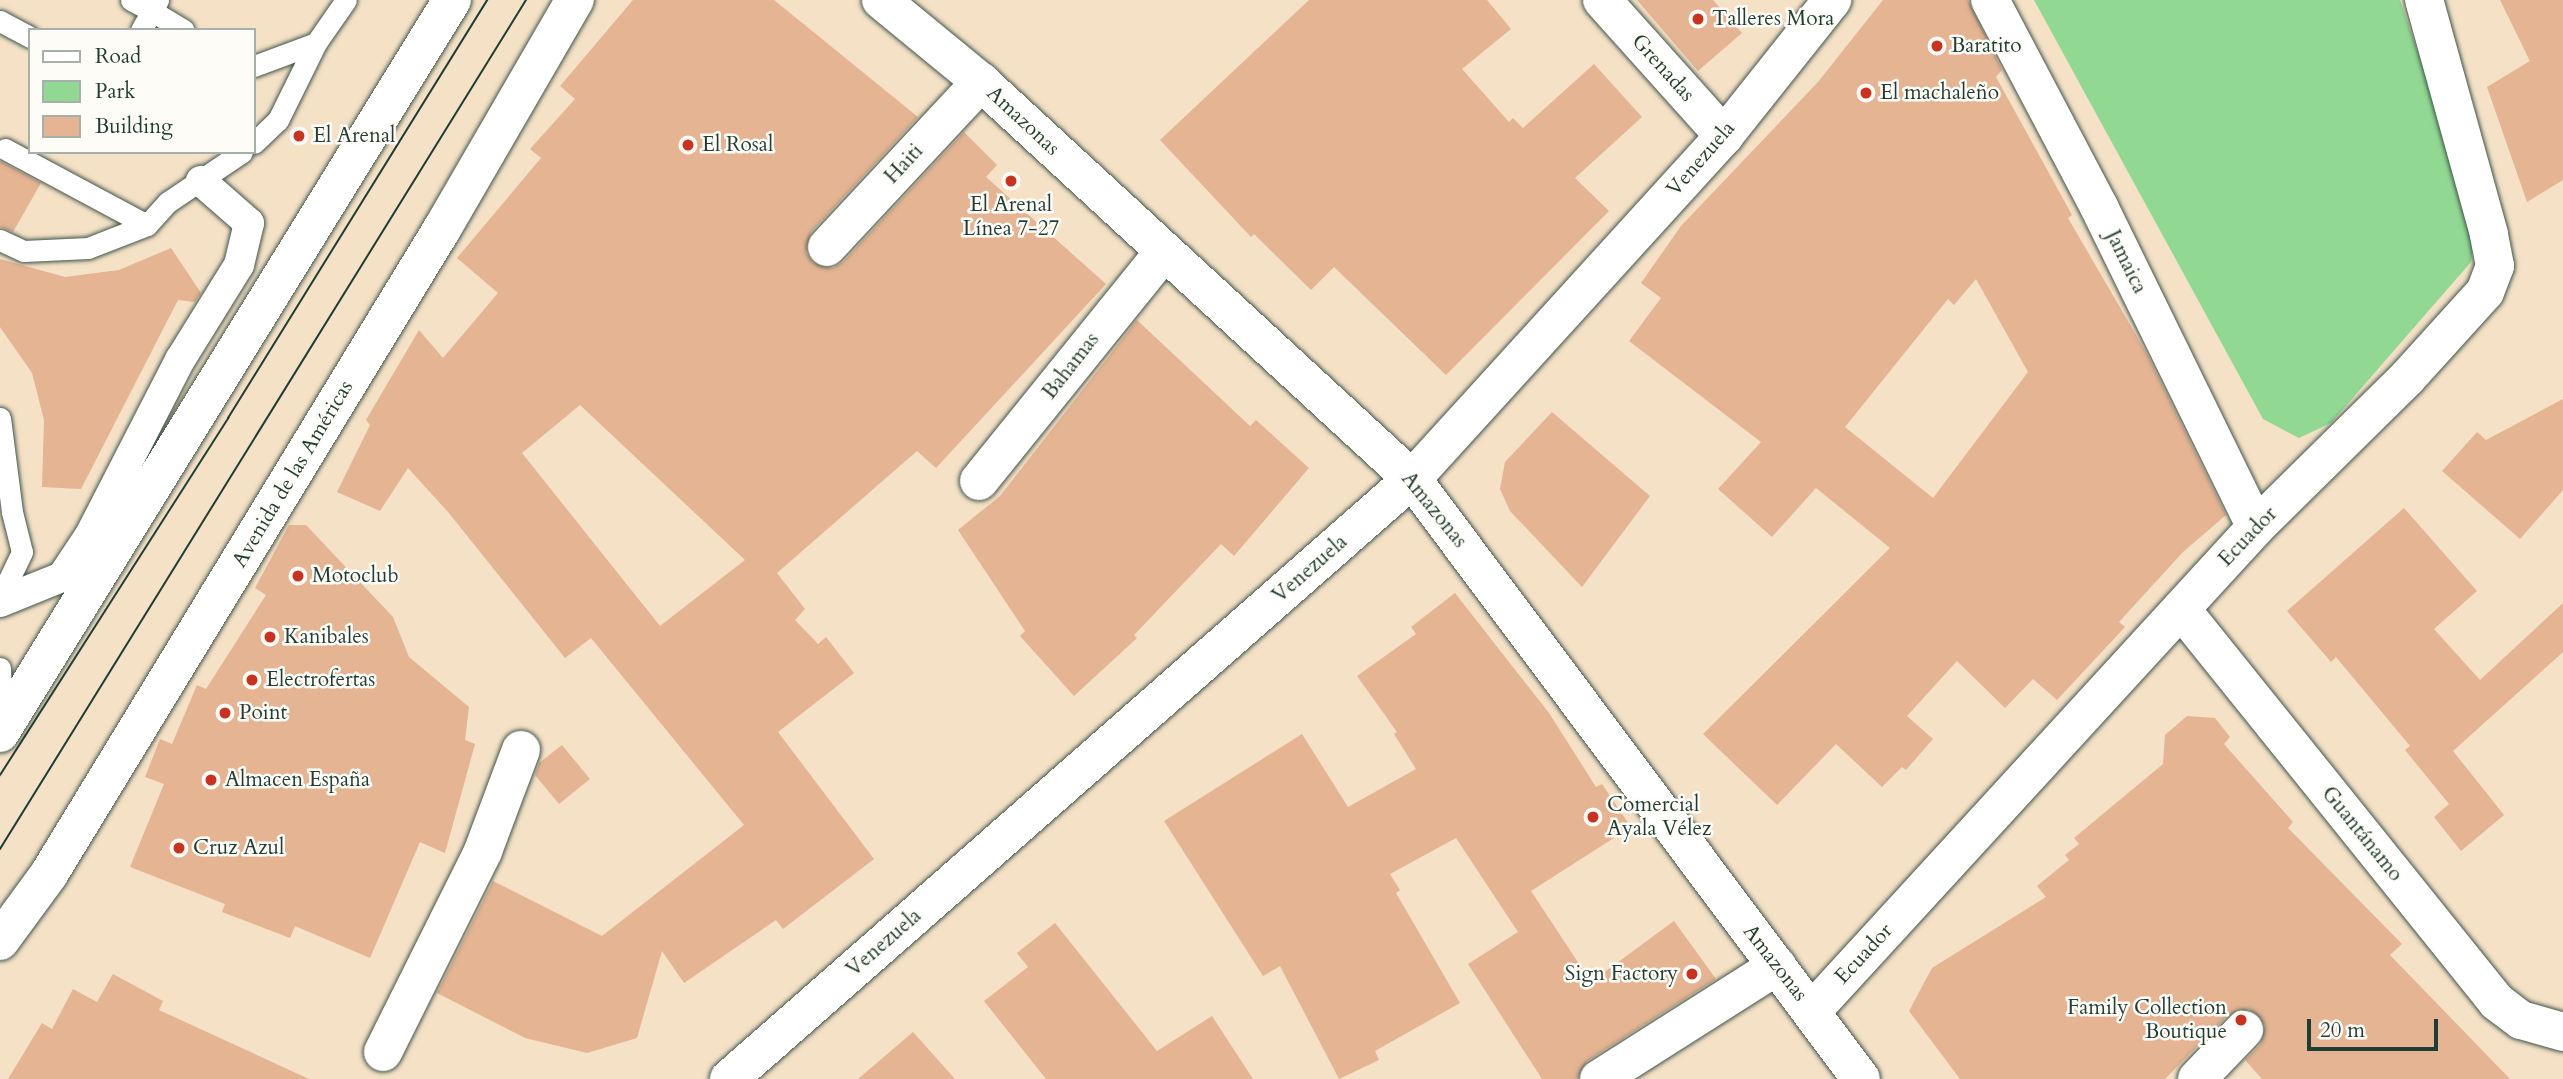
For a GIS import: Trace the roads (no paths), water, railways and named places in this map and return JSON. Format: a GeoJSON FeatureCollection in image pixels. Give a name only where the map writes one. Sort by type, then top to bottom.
{"type":"FeatureCollection","features":[{"type":"Feature","properties":{"kind":"street"},"geometry":{"type":"LineString","coordinates":[[1,731],[452,0]]}},
{"type":"Feature","properties":{"kind":"street","name":"Avenida de las Américas"},"geometry":{"type":"LineString","coordinates":[[0,941],[56,862],[442,229],[575,0]]}},
{"type":"Feature","properties":{"kind":"street","name":"Amazonas"},"geometry":{"type":"LineString","coordinates":[[881,0],[981,82],[1412,479],[1861,1079]]}},
{"type":"Feature","properties":{"kind":"street","name":"Grenadas"},"geometry":{"type":"LineString","coordinates":[[1602,0],[1724,136]]}},
{"type":"Feature","properties":{"kind":"street","name":"Venezuela"},"geometry":{"type":"LineString","coordinates":[[729,1079],[1412,479],[1724,136],[1832,0]]}},
{"type":"Feature","properties":{"kind":"street","name":"Jamaica"},"geometry":{"type":"LineString","coordinates":[[1990,0],[2099,207],[2256,527]]}},
{"type":"Feature","properties":{"kind":"street","name":"Ecuador"},"geometry":{"type":"LineString","coordinates":[[1812,1011],[2256,527],[2407,378],[2486,292],[2495,266],[2424,0]]}},
{"type":"Feature","properties":{"kind":"street","name":"Haiti"},"geometry":{"type":"LineString","coordinates":[[827,247],[981,82]]}},
{"type":"Feature","properties":{"kind":"street"},"geometry":{"type":"LineString","coordinates":[[0,600],[62,577],[90,535],[180,360],[239,265],[250,223],[201,181]]}},
{"type":"Feature","properties":{"kind":"street","name":"Bahamas"},"geometry":{"type":"LineString","coordinates":[[979,481],[1164,252]]}},
{"type":"Feature","properties":{"kind":"street","name":"Guantánamo"},"geometry":{"type":"LineString","coordinates":[[2181,609],[2497,1002],[2521,1020],[2563,1032]]}},
{"type":"Feature","properties":{"kind":"street"},"geometry":{"type":"LineString","coordinates":[[383,1052],[483,851],[521,750]]}},
{"type":"Feature","properties":{"kind":"street"},"geometry":{"type":"LineString","coordinates":[[1599,1079],[1777,966]]}},
{"type":"Feature","properties":{"kind":"street"},"geometry":{"type":"LineString","coordinates":[[2197,1079],[2244,1030]]}},
{"type":"Feature","properties":{"kind":"lane"},"geometry":{"type":"LineString","coordinates":[[131,0],[155,5],[182,28]]}},
{"type":"Feature","properties":{"kind":"lane"},"geometry":{"type":"LineString","coordinates":[[256,141],[278,120],[316,43],[346,0]]}},
{"type":"Feature","properties":{"kind":"lane"},"geometry":{"type":"LineString","coordinates":[[142,28],[155,5]]}},
{"type":"Feature","properties":{"kind":"lane"},"geometry":{"type":"LineString","coordinates":[[0,22],[28,36]]}},
{"type":"Feature","properties":{"kind":"lane"},"geometry":{"type":"LineString","coordinates":[[256,65],[316,43]]}},
{"type":"Feature","properties":{"kind":"lane"},"geometry":{"type":"LineString","coordinates":[[5,149],[147,225]]}},
{"type":"Feature","properties":{"kind":"lane"},"geometry":{"type":"LineString","coordinates":[[0,240],[24,251],[88,248],[147,225],[168,202],[239,154]]}},
{"type":"Feature","properties":{"kind":"lane"},"geometry":{"type":"LineString","coordinates":[[0,418],[5,478],[22,552],[0,600]]}},
{"type":"Feature","properties":{"kind":"lane"},"geometry":{"type":"LineString","coordinates":[[0,668],[1,731]]}},
{"type":"Feature","properties":{"kind":"tram line"},"geometry":{"type":"LineString","coordinates":[[0,775],[228,418],[487,0]]}},
{"type":"Feature","properties":{"kind":"tram line"},"geometry":{"type":"LineString","coordinates":[[0,849],[526,0]]}},
{"type":"Feature","properties":{"kind":"place","name":"Talleres Mora"},"geometry":{"type":"Point","coordinates":[1698,19]}},
{"type":"Feature","properties":{"kind":"place","name":"Baratito"},"geometry":{"type":"Point","coordinates":[1937,46]}},
{"type":"Feature","properties":{"kind":"place","name":"El machaleño"},"geometry":{"type":"Point","coordinates":[1866,93]}},
{"type":"Feature","properties":{"kind":"place","name":"El Arenal"},"geometry":{"type":"Point","coordinates":[299,136]}},
{"type":"Feature","properties":{"kind":"place","name":"El Rosal"},"geometry":{"type":"Point","coordinates":[688,145]}},
{"type":"Feature","properties":{"kind":"place","name":"El Arenal Línea 7-27"},"geometry":{"type":"Point","coordinates":[1011,181]}},
{"type":"Feature","properties":{"kind":"place","name":"Motoclub"},"geometry":{"type":"Point","coordinates":[298,576]}},
{"type":"Feature","properties":{"kind":"place","name":"Kanibales"},"geometry":{"type":"Point","coordinates":[270,637]}},
{"type":"Feature","properties":{"kind":"place","name":"Electrofertas"},"geometry":{"type":"Point","coordinates":[252,680]}},
{"type":"Feature","properties":{"kind":"place","name":"Point"},"geometry":{"type":"Point","coordinates":[225,713]}},
{"type":"Feature","properties":{"kind":"place","name":"Almacen España"},"geometry":{"type":"Point","coordinates":[211,780]}},
{"type":"Feature","properties":{"kind":"place","name":"Comercial Ayala Vélez"},"geometry":{"type":"Point","coordinates":[1593,817]}},
{"type":"Feature","properties":{"kind":"place","name":"Cruz Azul"},"geometry":{"type":"Point","coordinates":[179,848]}},
{"type":"Feature","properties":{"kind":"place","name":"Sign Factory"},"geometry":{"type":"Point","coordinates":[1692,974]}},
{"type":"Feature","properties":{"kind":"place","name":"Family Collection Boutique"},"geometry":{"type":"Point","coordinates":[2241,1020]}}]}
